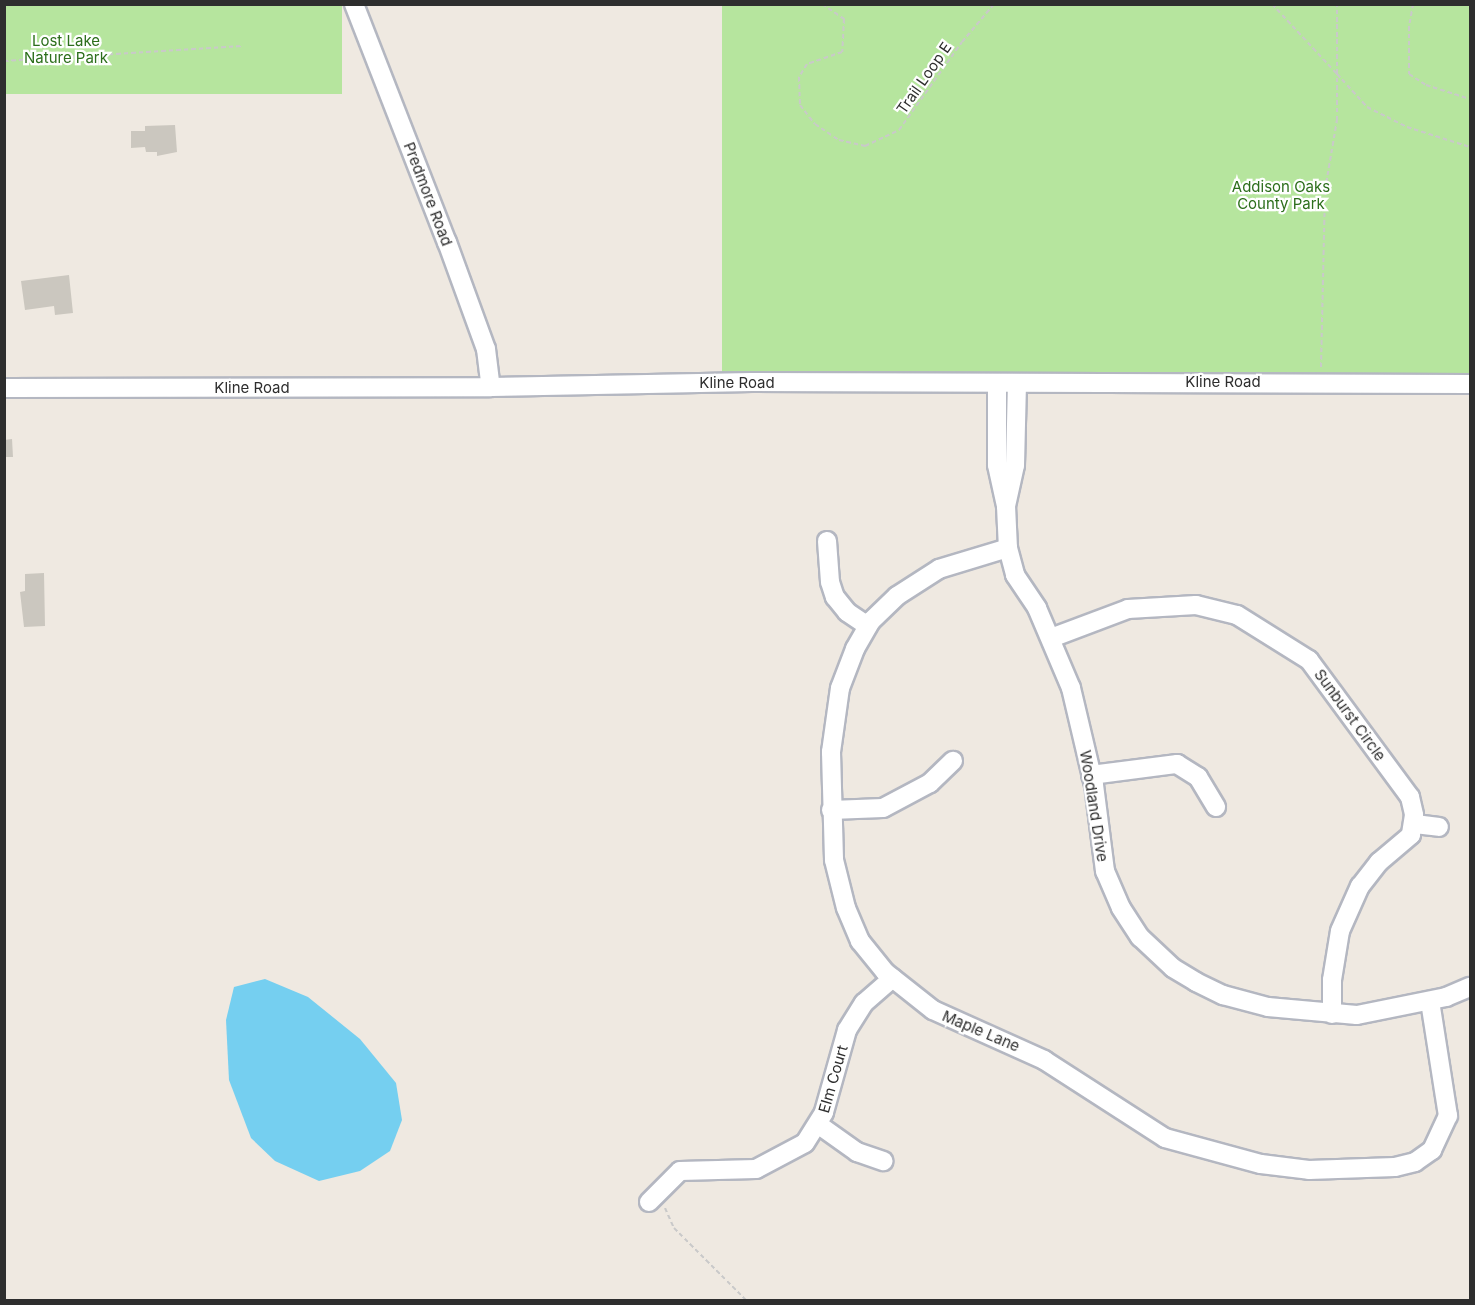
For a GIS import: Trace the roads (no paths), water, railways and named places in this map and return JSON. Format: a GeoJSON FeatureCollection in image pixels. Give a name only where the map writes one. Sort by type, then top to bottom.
{"type":"FeatureCollection","features":[{"type":"Feature","properties":{"kind":"street","name":"Predmore Road"},"geometry":{"type":"LineString","coordinates":[[354,4],[447,242],[486,349],[492,387]]}},
{"type":"Feature","properties":{"kind":"street","name":"Kline Road"},"geometry":{"type":"LineString","coordinates":[[4,388],[492,387],[752,382],[1470,384]]}},
{"type":"Feature","properties":{"kind":"street","name":"Woodland Drive"},"geometry":{"type":"LineString","coordinates":[[997,384],[997,465],[1006,506],[1008,548],[1015,575],[1051,638],[1071,688],[1092,775],[1105,872],[1121,908],[1140,936],[1173,968],[1223,996],[1268,1007],[1357,1015],[1430,1001],[1470,987]]}},
{"type":"Feature","properties":{"kind":"street","name":"Woodland Drive"},"geometry":{"type":"LineString","coordinates":[[1006,506],[1015,465],[1017,384]]}},
{"type":"Feature","properties":{"kind":"street"},"geometry":{"type":"LineString","coordinates":[[827,541],[830,582],[836,597],[847,612],[868,626]]}},
{"type":"Feature","properties":{"kind":"street","name":"Maple Lane"},"geometry":{"type":"LineString","coordinates":[[1008,548],[939,569],[897,596],[868,626],[855,649],[834,714],[831,810],[834,860],[846,908],[860,941],[893,978],[933,1010],[1044,1060],[1165,1138],[1261,1164],[1309,1170],[1395,1167],[1415,1162],[1432,1150],[1448,1116],[1430,1001]]}},
{"type":"Feature","properties":{"kind":"street","name":"Sunburst Circle"},"geometry":{"type":"LineString","coordinates":[[1051,638],[1128,609],[1196,605],[1236,615],[1309,660],[1410,797],[1414,824]]}},
{"type":"Feature","properties":{"kind":"street"},"geometry":{"type":"LineString","coordinates":[[831,810],[883,808],[930,783],[953,761]]}},
{"type":"Feature","properties":{"kind":"street"},"geometry":{"type":"LineString","coordinates":[[1092,775],[1177,764],[1198,777],[1216,807]]}},
{"type":"Feature","properties":{"kind":"street"},"geometry":{"type":"LineString","coordinates":[[1332,1014],[1335,950],[1349,908],[1360,886],[1379,862],[1411,835],[1414,824],[1439,827]]}},
{"type":"Feature","properties":{"kind":"street","name":"Elm Court"},"geometry":{"type":"LineString","coordinates":[[653,1196],[680,1171],[756,1169],[805,1143],[819,1125],[847,1030],[864,1004],[893,978]]}},
{"type":"Feature","properties":{"kind":"street","name":"Elm Court"},"geometry":{"type":"LineString","coordinates":[[819,1125],[857,1152],[883,1161]]}},
{"type":"Feature","properties":{"kind":"water"},"geometry":{"type":"Polygon","coordinates":[[[265,979],[308,997],[360,1039],[396,1083],[402,1120],[390,1151],[360,1171],[319,1181],[275,1161],[251,1138],[229,1080],[226,1020],[234,987],[265,979]]]}},
{"type":"Feature","properties":{"kind":"park label","name":"Lost Lake Nature Park"},"geometry":{"type":"Point","coordinates":[66,48]}},
{"type":"Feature","properties":{"kind":"park label","name":"Addison Oaks County Park"},"geometry":{"type":"Point","coordinates":[1281,194]}}]}
